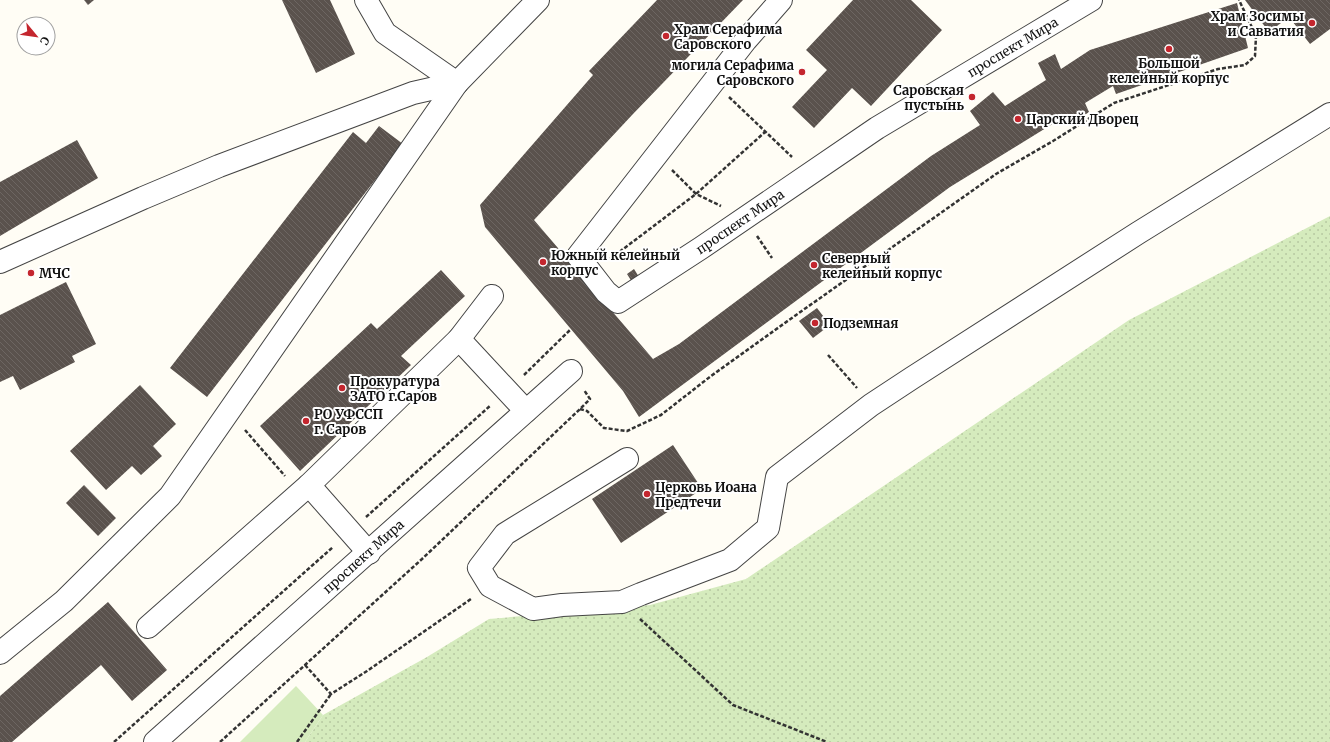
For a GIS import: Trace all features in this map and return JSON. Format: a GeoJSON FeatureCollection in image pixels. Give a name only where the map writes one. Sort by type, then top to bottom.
{"type":"FeatureCollection","features":[{"type":"Feature","properties":{"kind":"street"},"geometry":{"type":"LineString","coordinates":[[366,0],[385,33],[457,83]]}},
{"type":"Feature","properties":{"kind":"street"},"geometry":{"type":"LineString","coordinates":[[0,653],[64,601],[170,496],[457,83],[538,0]]}},
{"type":"Feature","properties":{"kind":"street","name":"проспект Мира"},"geometry":{"type":"LineString","coordinates":[[781,0],[746,40],[578,256],[606,292],[618,302],[746,218],[877,128],[1091,0]]}},
{"type":"Feature","properties":{"kind":"street"},"geometry":{"type":"LineString","coordinates":[[0,262],[142,198],[219,166],[413,93],[457,83]]}},
{"type":"Feature","properties":{"kind":"street"},"geometry":{"type":"LineString","coordinates":[[627,459],[505,534],[479,568],[490,586],[533,609],[562,605],[622,602],[730,560],[768,528],[777,477],[871,405],[1138,233],[1330,114]]}},
{"type":"Feature","properties":{"kind":"street"},"geometry":{"type":"LineString","coordinates":[[148,627],[305,489],[459,339],[492,296]]}},
{"type":"Feature","properties":{"kind":"street"},"geometry":{"type":"LineString","coordinates":[[459,339],[526,411]]}},
{"type":"Feature","properties":{"kind":"street","name":"проспект Мира"},"geometry":{"type":"LineString","coordinates":[[155,742],[369,553],[571,371]]}},
{"type":"Feature","properties":{"kind":"street"},"geometry":{"type":"LineString","coordinates":[[305,489],[369,553]]}},
{"type":"Feature","properties":{"kind":"path"},"geometry":{"type":"LineString","coordinates":[[580,409],[587,411],[604,428],[628,431],[661,415],[711,376],[788,320],[996,174],[1114,103],[1218,69],[1245,64],[1255,56],[1256,36],[1239,0]]}},
{"type":"Feature","properties":{"kind":"path"},"geometry":{"type":"LineString","coordinates":[[713,82],[809,174]]}},
{"type":"Feature","properties":{"kind":"path"},"geometry":{"type":"LineString","coordinates":[[606,292],[600,266],[696,194],[765,132]]}},
{"type":"Feature","properties":{"kind":"path"},"geometry":{"type":"LineString","coordinates":[[656,154],[696,194],[746,218],[772,258]]}},
{"type":"Feature","properties":{"kind":"path"},"geometry":{"type":"LineString","coordinates":[[551,348],[570,329]]}},
{"type":"Feature","properties":{"kind":"path"},"geometry":{"type":"LineString","coordinates":[[828,356],[871,405]]}},
{"type":"Feature","properties":{"kind":"path"},"geometry":{"type":"LineString","coordinates":[[220,742],[422,559],[590,398]]}},
{"type":"Feature","properties":{"kind":"path"},"geometry":{"type":"LineString","coordinates":[[228,412],[305,489]]}},
{"type":"Feature","properties":{"kind":"path"},"geometry":{"type":"LineString","coordinates":[[298,742],[331,694],[367,671],[475,596]]}},
{"type":"Feature","properties":{"kind":"path"},"geometry":{"type":"LineString","coordinates":[[622,602],[733,705],[827,742]]}},
{"type":"Feature","properties":{"kind":"path"},"geometry":{"type":"LineString","coordinates":[[305,665],[331,694]]}},
{"type":"Feature","properties":{"kind":"green space"},"geometry":{"type":"Polygon","coordinates":[[[1330,216],[1330,742],[305,742],[323,715],[427,657],[489,619],[650,605],[746,579],[1129,320],[1330,216]]]}},
{"type":"Feature","properties":{"kind":"green space"},"geometry":{"type":"Polygon","coordinates":[[[296,686],[323,715],[305,742],[240,742],[296,686]]]}},
{"type":"Feature","properties":{"kind":"building"},"geometry":{"type":"Polygon","coordinates":[[[84,0],[94,0],[88,5],[84,0]]]}},
{"type":"Feature","properties":{"kind":"building"},"geometry":{"type":"Polygon","coordinates":[[[282,0],[330,0],[355,54],[316,73],[282,0]]]}},
{"type":"Feature","properties":{"kind":"building"},"geometry":{"type":"Polygon","coordinates":[[[657,0],[743,0],[633,114],[534,220],[653,359],[679,344],[931,156],[980,125],[970,111],[993,92],[1005,106],[1046,80],[1038,63],[1055,54],[1061,69],[1090,50],[1237,3],[1248,48],[1116,94],[1113,86],[1085,103],[1089,112],[1073,123],[1067,115],[950,187],[639,417],[623,391],[485,227],[480,205],[593,75],[589,71],[657,0]]]}},
{"type":"Feature","properties":{"kind":"building"},"geometry":{"type":"Polygon","coordinates":[[[853,0],[911,0],[942,30],[871,106],[852,88],[814,128],[792,107],[827,70],[806,50],[853,0]]]}},
{"type":"Feature","properties":{"kind":"building","name":"Храм Зосимы и Савватия"},"geometry":{"type":"Polygon","coordinates":[[[1245,0],[1330,0],[1330,29],[1310,44],[1289,17],[1269,32],[1245,0]]]}},
{"type":"Feature","properties":{"kind":"building"},"geometry":{"type":"Polygon","coordinates":[[[379,126],[403,144],[207,397],[170,368],[353,132],[366,143],[379,126]]]}},
{"type":"Feature","properties":{"kind":"building"},"geometry":{"type":"Polygon","coordinates":[[[77,140],[98,178],[0,236],[0,182],[77,140]]]}},
{"type":"Feature","properties":{"kind":"building"},"geometry":{"type":"Polygon","coordinates":[[[634,269],[639,277],[632,282],[627,274],[634,269]]]}},
{"type":"Feature","properties":{"kind":"building"},"geometry":{"type":"Polygon","coordinates":[[[441,270],[465,296],[401,356],[411,365],[300,471],[260,426],[371,323],[377,329],[441,270]]]}},
{"type":"Feature","properties":{"kind":"building"},"geometry":{"type":"Polygon","coordinates":[[[66,282],[96,344],[72,356],[75,362],[20,390],[13,376],[0,382],[0,315],[66,282]]]}},
{"type":"Feature","properties":{"kind":"building","name":"Подземная"},"geometry":{"type":"Polygon","coordinates":[[[817,308],[830,325],[813,338],[799,321],[817,308]]]}},
{"type":"Feature","properties":{"kind":"building"},"geometry":{"type":"Polygon","coordinates":[[[140,385],[176,424],[153,446],[162,456],[141,475],[132,466],[106,490],[70,451],[140,385]]]}},
{"type":"Feature","properties":{"kind":"building","name":"Церковь Иоана Предтечи"},"geometry":{"type":"Polygon","coordinates":[[[673,445],[702,489],[621,543],[592,499],[673,445]]]}},
{"type":"Feature","properties":{"kind":"building"},"geometry":{"type":"Polygon","coordinates":[[[84,485],[116,518],[98,536],[66,503],[84,485]]]}},
{"type":"Feature","properties":{"kind":"building"},"geometry":{"type":"Polygon","coordinates":[[[108,602],[167,670],[132,701],[101,665],[12,742],[0,742],[0,696],[108,602]]]}},
{"type":"Feature","properties":{"kind":"place","name":"Храм Зосимы и Савватия"},"geometry":{"type":"Point","coordinates":[1312,23]}},
{"type":"Feature","properties":{"kind":"place","name":"Храм Серафима Саровского"},"geometry":{"type":"Point","coordinates":[666,36]}},
{"type":"Feature","properties":{"kind":"place","name":"Большой келейный корпус"},"geometry":{"type":"Point","coordinates":[1169,49]}},
{"type":"Feature","properties":{"kind":"place","name":"могила Серафима Саровского"},"geometry":{"type":"Point","coordinates":[802,72]}},
{"type":"Feature","properties":{"kind":"place","name":"Саровская пустынь"},"geometry":{"type":"Point","coordinates":[972,97]}},
{"type":"Feature","properties":{"kind":"place","name":"Царский Дворец"},"geometry":{"type":"Point","coordinates":[1018,119]}},
{"type":"Feature","properties":{"kind":"place","name":"Южный келейный корпус"},"geometry":{"type":"Point","coordinates":[543,262]}},
{"type":"Feature","properties":{"kind":"place","name":"Северный келейный корпус"},"geometry":{"type":"Point","coordinates":[814,265]}},
{"type":"Feature","properties":{"kind":"place","name":"МЧС"},"geometry":{"type":"Point","coordinates":[31,273]}},
{"type":"Feature","properties":{"kind":"place","name":"Подземная"},"geometry":{"type":"Point","coordinates":[815,323]}},
{"type":"Feature","properties":{"kind":"place","name":"Прокуратура ЗАТО г.Саров"},"geometry":{"type":"Point","coordinates":[342,388]}},
{"type":"Feature","properties":{"kind":"place","name":"РО УФССП г. Саров"},"geometry":{"type":"Point","coordinates":[306,421]}},
{"type":"Feature","properties":{"kind":"place","name":"Церковь Иоана Предтечи"},"geometry":{"type":"Point","coordinates":[647,494]}}]}
